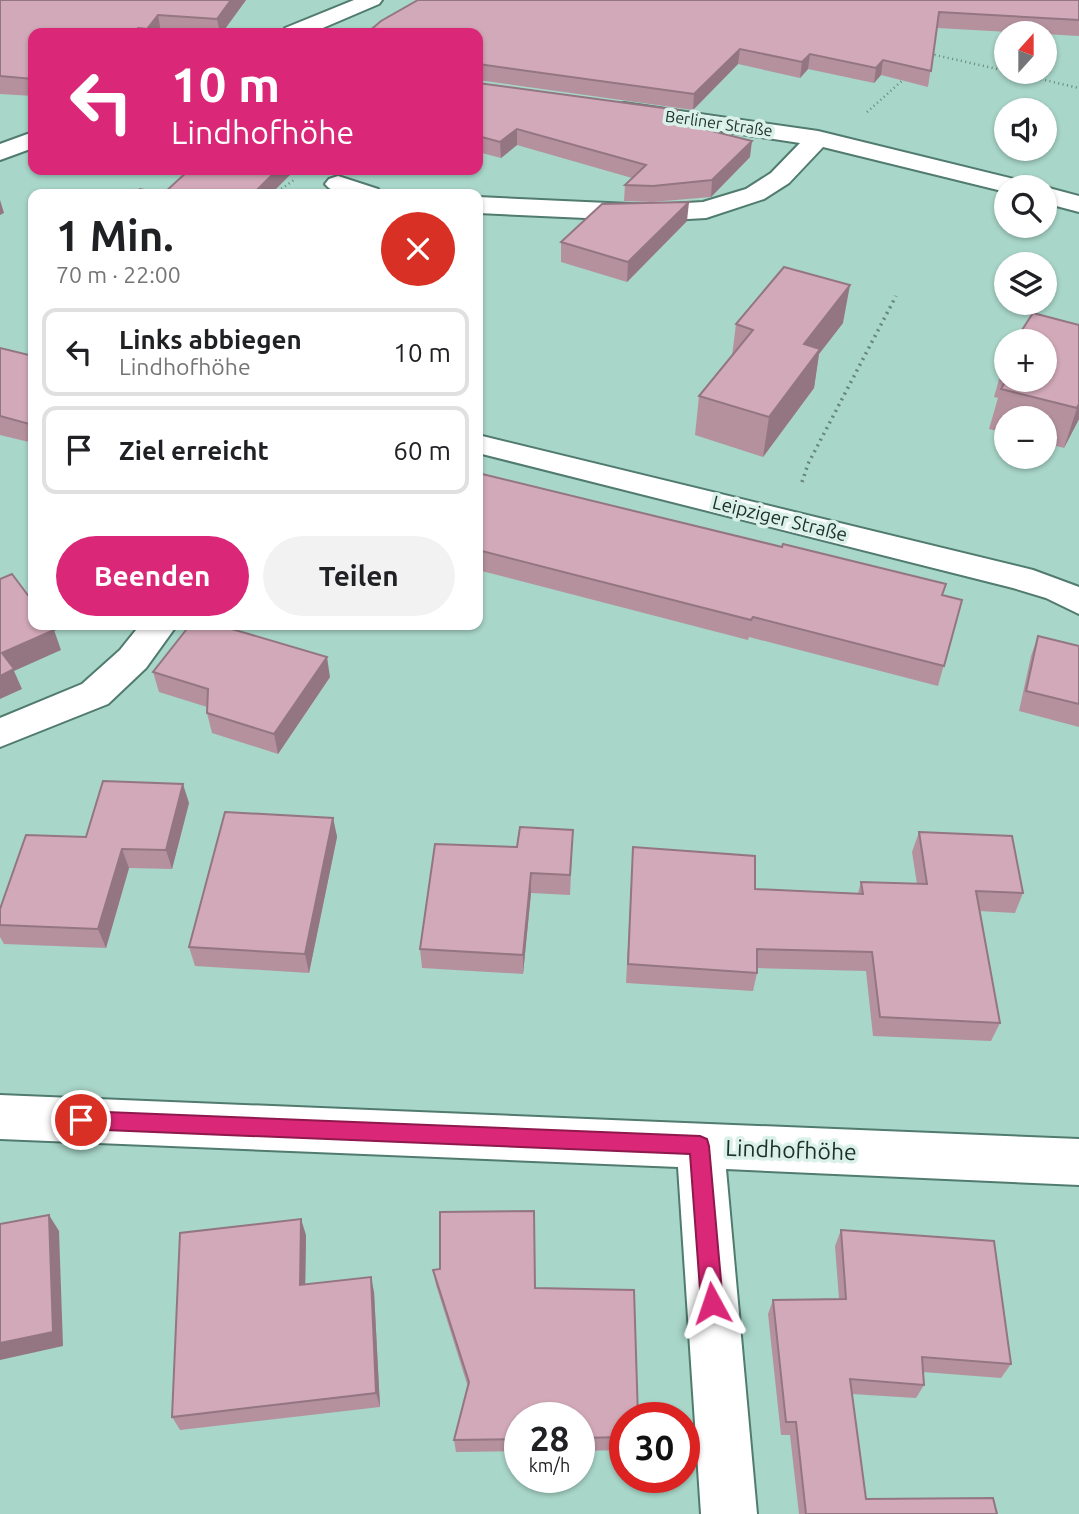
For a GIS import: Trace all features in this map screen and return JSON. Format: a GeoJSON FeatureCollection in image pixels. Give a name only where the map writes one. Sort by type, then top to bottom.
{"type":"FeatureCollection","features":[{"type":"Feature","properties":{"kind":"street"},"geometry":{"type":"LineString","coordinates":[[310,1],[367,2]]}},
{"type":"Feature","properties":{"kind":"street"},"geometry":{"type":"LineString","coordinates":[[305,28],[367,2]]}},
{"type":"Feature","properties":{"kind":"street","name":"Berliner Straße"},"geometry":{"type":"LineString","coordinates":[[600,107],[720,122],[827,140],[994,181]]}},
{"type":"Feature","properties":{"kind":"street"},"geometry":{"type":"LineString","coordinates":[[0,127],[28,129]]}},
{"type":"Feature","properties":{"kind":"street"},"geometry":{"type":"LineString","coordinates":[[483,205],[652,213],[706,210],[755,194],[780,178],[827,140]]}},
{"type":"Feature","properties":{"kind":"street"},"geometry":{"type":"LineString","coordinates":[[0,153],[28,141]]}},
{"type":"Feature","properties":{"kind":"street"},"geometry":{"type":"LineString","coordinates":[[338,184],[354,189]]}},
{"type":"Feature","properties":{"kind":"street"},"geometry":{"type":"LineString","coordinates":[[1057,198],[1079,204]]}},
{"type":"Feature","properties":{"kind":"street","name":"Leipziger Straße"},"geometry":{"type":"LineString","coordinates":[[483,445],[1021,578],[1058,590],[1079,602]]}},
{"type":"Feature","properties":{"kind":"street"},"geometry":{"type":"LineString","coordinates":[[0,733],[95,694],[133,659],[155,630]]}},
{"type":"Feature","properties":{"kind":"street","name":"Lindhofhöhe"},"geometry":{"type":"LineString","coordinates":[[0,1117],[1079,1162]]}},
{"type":"Feature","properties":{"kind":"street"},"geometry":{"type":"LineString","coordinates":[[700,1146],[729,1514]]}},
{"type":"Feature","properties":{"kind":"path"},"geometry":{"type":"LineString","coordinates":[[928,59],[935,55],[994,68]]}},
{"type":"Feature","properties":{"kind":"path"},"geometry":{"type":"LineString","coordinates":[[827,140],[913,72]]}},
{"type":"Feature","properties":{"kind":"path"},"geometry":{"type":"LineString","coordinates":[[1057,83],[1079,88]]}},
{"type":"Feature","properties":{"kind":"path"},"geometry":{"type":"LineString","coordinates":[[281,189],[300,176]]}},
{"type":"Feature","properties":{"kind":"path"},"geometry":{"type":"LineString","coordinates":[[802,483],[808,464],[896,296]]}},
{"type":"Feature","properties":{"kind":"building"},"geometry":{"type":"Polygon","coordinates":[[[0,0],[231,0],[217,19],[158,15],[148,28],[28,28],[28,79],[0,76],[0,0]]]}},
{"type":"Feature","properties":{"kind":"building"},"geometry":{"type":"Polygon","coordinates":[[[418,0],[1079,0],[1079,20],[939,12],[931,71],[883,60],[876,68],[810,54],[802,62],[740,49],[694,94],[483,65],[483,28],[373,28],[418,0]]]}},
{"type":"Feature","properties":{"kind":"building"},"geometry":{"type":"Polygon","coordinates":[[[483,84],[678,110],[668,120],[752,141],[712,180],[653,186],[625,185],[646,165],[517,129],[500,142],[483,137],[483,84]]]}},
{"type":"Feature","properties":{"kind":"building"},"geometry":{"type":"Polygon","coordinates":[[[184,175],[272,175],[258,189],[168,189],[184,175]]]}},
{"type":"Feature","properties":{"kind":"building"},"geometry":{"type":"Polygon","coordinates":[[[689,202],[628,262],[561,242],[602,204],[689,202]]]}},
{"type":"Feature","properties":{"kind":"building"},"geometry":{"type":"Polygon","coordinates":[[[784,267],[850,285],[804,344],[820,349],[769,417],[699,396],[753,330],[736,324],[784,267]]]}},
{"type":"Feature","properties":{"kind":"building"},"geometry":{"type":"Polygon","coordinates":[[[1032,315],[1079,325],[1077,408],[1013,392],[1057,392],[1057,329],[1023,329],[1032,315]]]}},
{"type":"Feature","properties":{"kind":"building"},"geometry":{"type":"Polygon","coordinates":[[[0,348],[28,355],[28,424],[0,416],[0,348]]]}},
{"type":"Feature","properties":{"kind":"building"},"geometry":{"type":"Polygon","coordinates":[[[483,474],[946,584],[942,595],[962,600],[944,666],[753,617],[751,620],[483,551],[483,474]]]}},
{"type":"Feature","properties":{"kind":"building"},"geometry":{"type":"Polygon","coordinates":[[[12,574],[28,595],[28,630],[54,630],[2,653],[14,669],[0,676],[0,579],[12,574]]]}},
{"type":"Feature","properties":{"kind":"building"},"geometry":{"type":"Polygon","coordinates":[[[186,630],[235,630],[327,657],[274,734],[207,713],[208,689],[153,672],[186,630]]]}},
{"type":"Feature","properties":{"kind":"building"},"geometry":{"type":"Polygon","coordinates":[[[1038,636],[1079,646],[1079,704],[1026,691],[1038,636]]]}},
{"type":"Feature","properties":{"kind":"building"},"geometry":{"type":"Polygon","coordinates":[[[103,781],[183,784],[166,850],[122,849],[98,929],[0,925],[0,909],[26,835],[86,837],[103,781]]]}},
{"type":"Feature","properties":{"kind":"building"},"geometry":{"type":"Polygon","coordinates":[[[225,812],[333,818],[305,954],[189,947],[225,812]]]}},
{"type":"Feature","properties":{"kind":"building"},"geometry":{"type":"Polygon","coordinates":[[[520,827],[573,830],[570,875],[531,873],[523,955],[420,949],[435,844],[517,847],[520,827]]]}},
{"type":"Feature","properties":{"kind":"building"},"geometry":{"type":"Polygon","coordinates":[[[919,832],[1012,836],[1023,893],[976,891],[1000,1023],[880,1017],[872,952],[757,949],[757,973],[628,964],[633,847],[755,856],[755,889],[863,894],[861,882],[927,884],[919,832]]]}},
{"type":"Feature","properties":{"kind":"building"},"geometry":{"type":"Polygon","coordinates":[[[534,1211],[535,1288],[634,1290],[638,1402],[609,1402],[609,1437],[595,1438],[595,1402],[504,1402],[504,1439],[454,1440],[469,1382],[433,1270],[440,1269],[440,1212],[534,1211]]]}},
{"type":"Feature","properties":{"kind":"building"},"geometry":{"type":"Polygon","coordinates":[[[49,1215],[53,1332],[0,1343],[0,1224],[49,1215]]]}},
{"type":"Feature","properties":{"kind":"building"},"geometry":{"type":"Polygon","coordinates":[[[301,1219],[300,1285],[371,1277],[376,1393],[172,1417],[180,1233],[301,1219]]]}},
{"type":"Feature","properties":{"kind":"building"},"geometry":{"type":"Polygon","coordinates":[[[841,1230],[994,1241],[1011,1364],[922,1357],[924,1385],[850,1379],[866,1499],[993,1498],[997,1514],[806,1514],[796,1422],[786,1422],[773,1300],[846,1299],[841,1230]]]}},
{"type":"Feature","properties":{"kind":"route"},"geometry":{"type":"LineString","coordinates":[[81,1120],[700,1146],[712,1303]]}}]}
